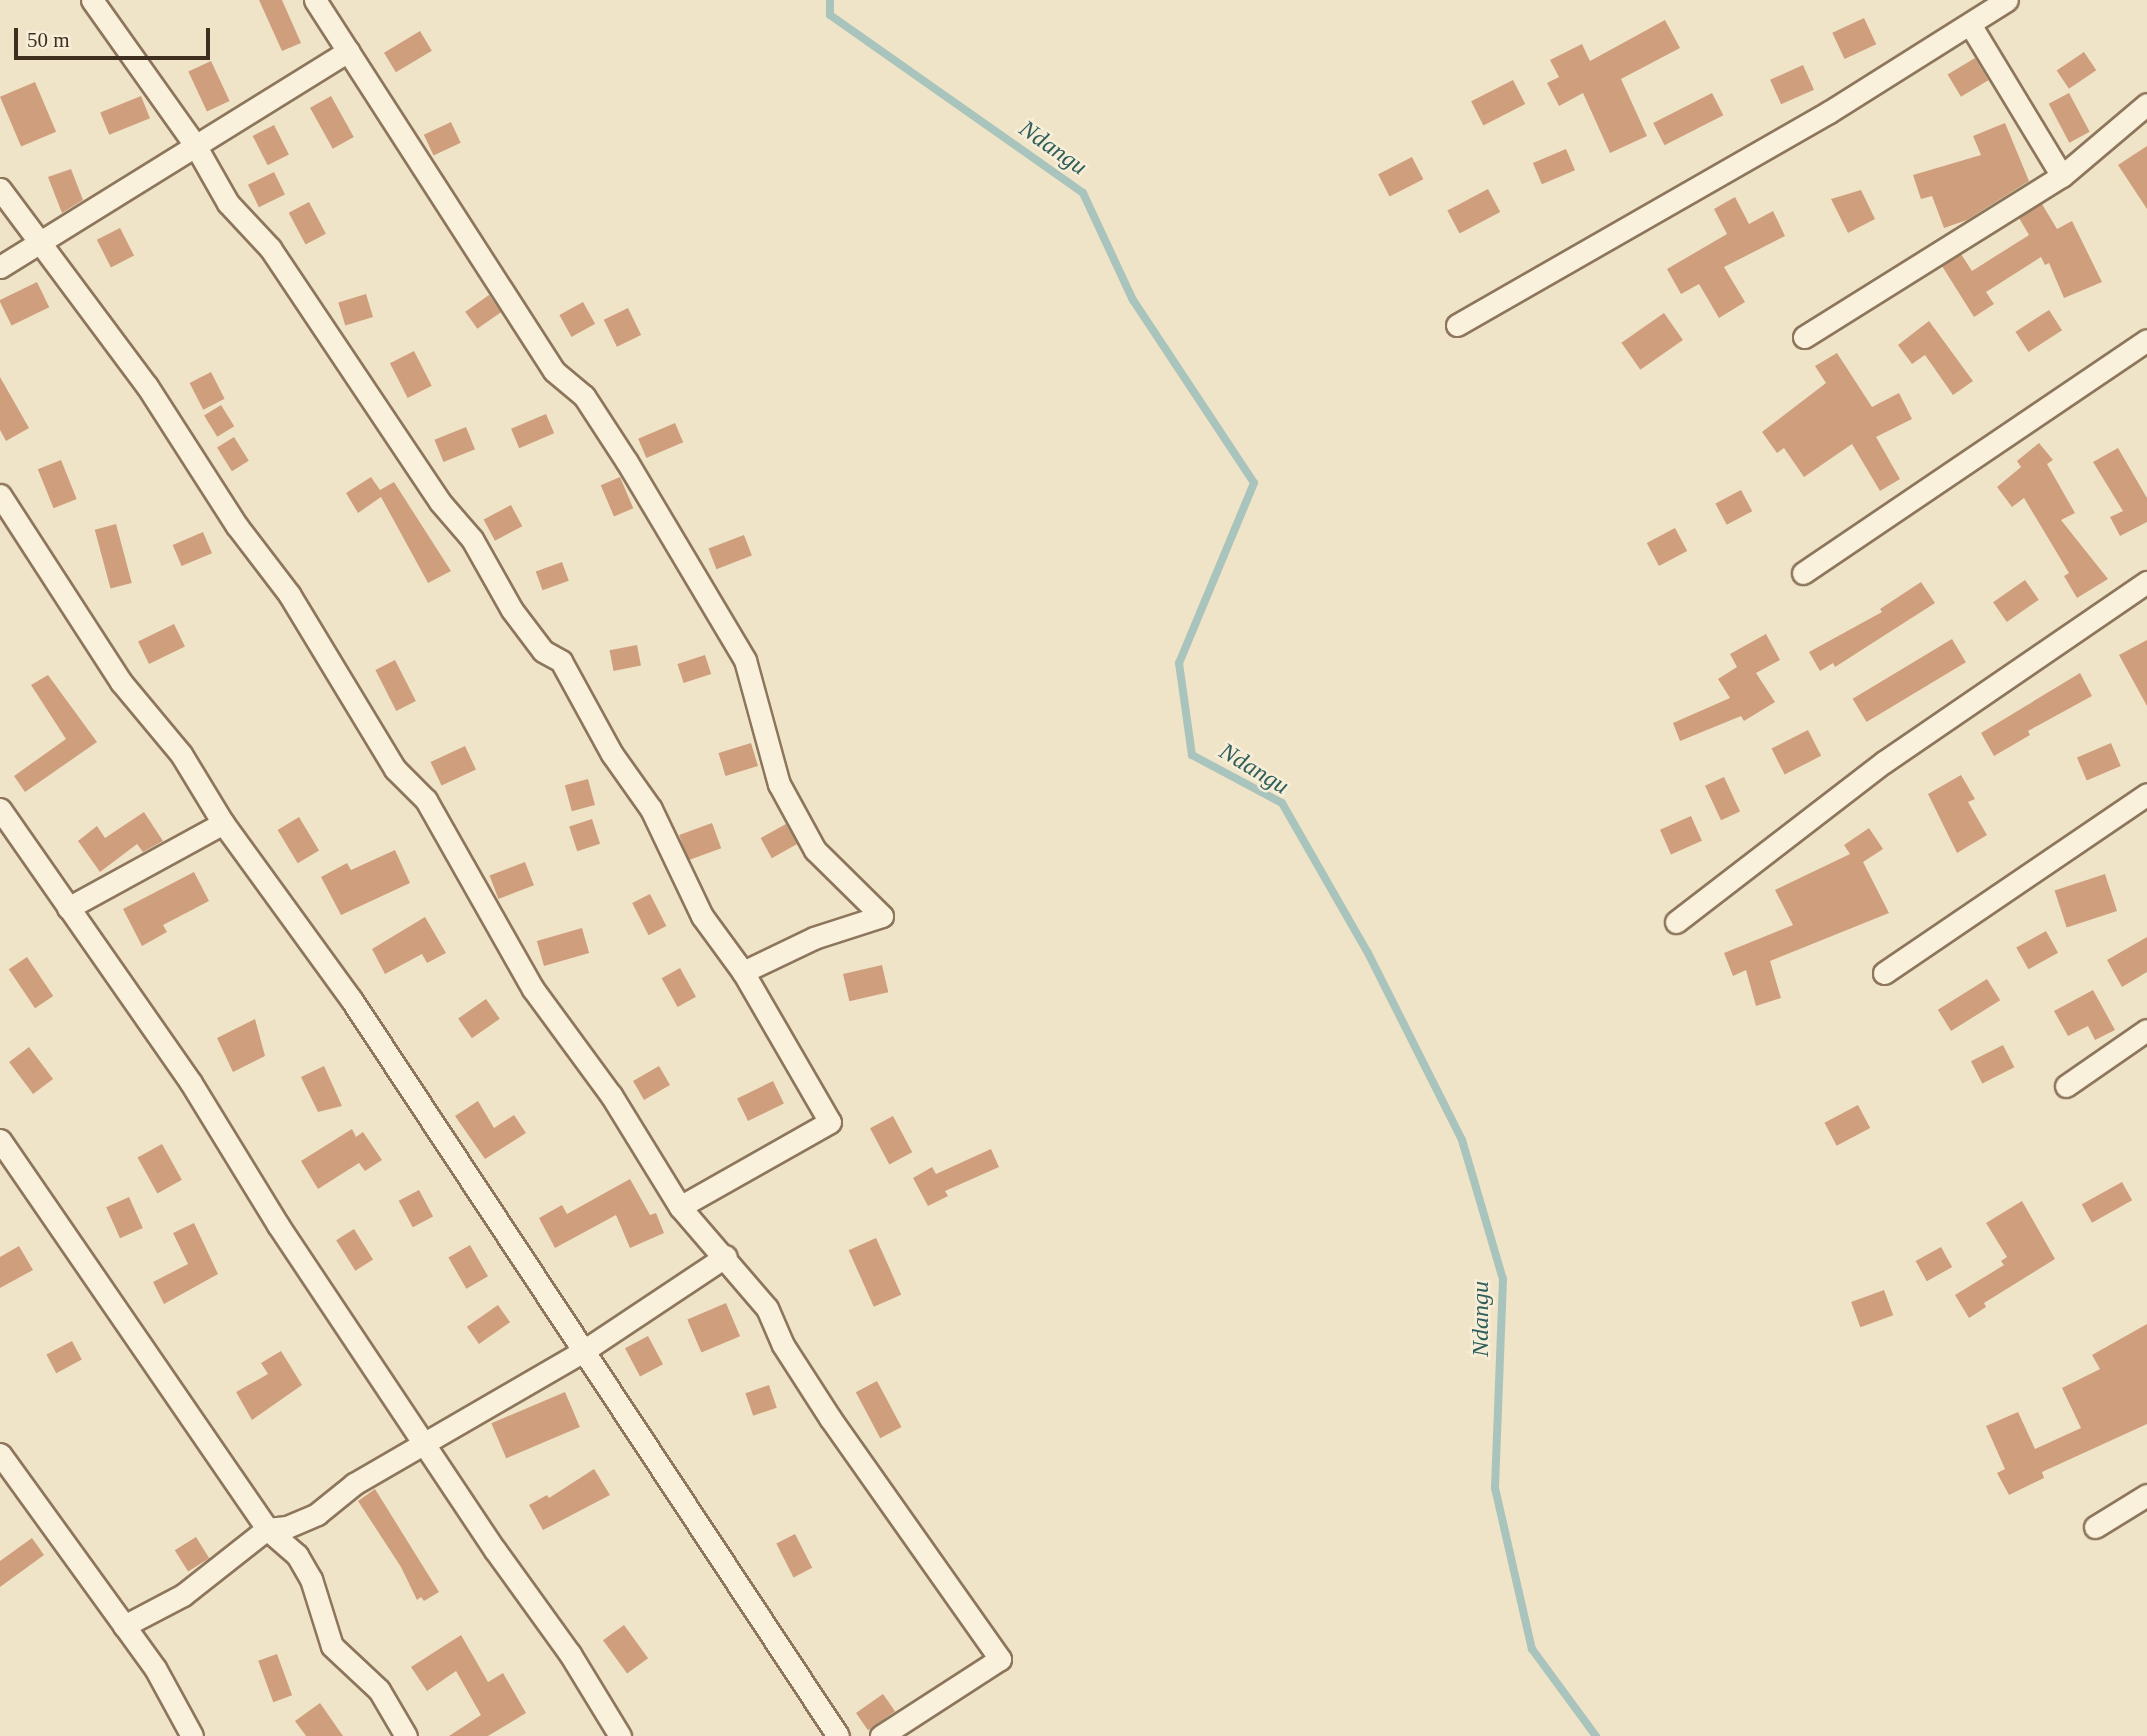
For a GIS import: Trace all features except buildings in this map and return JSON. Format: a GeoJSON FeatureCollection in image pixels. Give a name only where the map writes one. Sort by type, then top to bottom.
{"type":"FeatureCollection","features":[{"type":"Feature","properties":{"kind":"street"},"geometry":{"type":"LineString","coordinates":[[92,0],[195,145],[228,204],[270,248],[440,502],[472,539],[512,610],[543,651],[561,661],[612,754],[651,809],[702,916],[743,972],[830,1122],[680,1207]]}},
{"type":"Feature","properties":{"kind":"street"},"geometry":{"type":"LineString","coordinates":[[315,0],[554,371],[584,397],[702,585],[745,660],[779,784],[815,850],[881,916],[814,938],[743,972]]}},
{"type":"Feature","properties":{"kind":"street"},"geometry":{"type":"LineString","coordinates":[[1457,325],[1971,26],[2007,0]]}},
{"type":"Feature","properties":{"kind":"street"},"geometry":{"type":"LineString","coordinates":[[1971,26],[2062,176]]}},
{"type":"Feature","properties":{"kind":"street"},"geometry":{"type":"LineString","coordinates":[[0,267],[348,51]]}},
{"type":"Feature","properties":{"kind":"street"},"geometry":{"type":"LineString","coordinates":[[1804,337],[2062,176],[2147,104]]}},
{"type":"Feature","properties":{"kind":"street"},"geometry":{"type":"LineString","coordinates":[[0,189],[37,244],[147,386],[237,526],[289,594],[395,769],[426,800],[533,989],[611,1095],[680,1207],[726,1256],[767,1308],[783,1345],[830,1418],[1000,1659],[881,1736]]}},
{"type":"Feature","properties":{"kind":"street"},"geometry":{"type":"LineString","coordinates":[[1803,573],[2147,340]]}},
{"type":"Feature","properties":{"kind":"street"},"geometry":{"type":"LineString","coordinates":[[0,495],[121,682],[181,754],[223,823],[351,999],[838,1736]]}},
{"type":"Feature","properties":{"kind":"street"},"geometry":{"type":"LineString","coordinates":[[1676,922],[1884,762],[2147,582]]}},
{"type":"Feature","properties":{"kind":"street"},"geometry":{"type":"LineString","coordinates":[[1884,973],[2147,794]]}},
{"type":"Feature","properties":{"kind":"street"},"geometry":{"type":"LineString","coordinates":[[0,809],[191,1083],[278,1225],[426,1442],[620,1736]]}},
{"type":"Feature","properties":{"kind":"street"},"geometry":{"type":"LineString","coordinates":[[68,908],[223,823]]}},
{"type":"Feature","properties":{"kind":"street"},"geometry":{"type":"LineString","coordinates":[[2066,1086],[2147,1030]]}},
{"type":"Feature","properties":{"kind":"street"},"geometry":{"type":"LineString","coordinates":[[0,1140],[267,1529],[297,1555],[311,1579],[332,1646],[379,1690],[406,1736]]}},
{"type":"Feature","properties":{"kind":"street"},"geometry":{"type":"LineString","coordinates":[[124,1626],[183,1595],[267,1529],[287,1527],[317,1514],[354,1484],[585,1350],[726,1256]]}},
{"type":"Feature","properties":{"kind":"street"},"geometry":{"type":"LineString","coordinates":[[0,1454],[155,1668],[191,1736]]}},
{"type":"Feature","properties":{"kind":"street"},"geometry":{"type":"LineString","coordinates":[[2095,1527],[2147,1495]]}},
{"type":"Feature","properties":{"kind":"waterway","name":"Ndangu"},"geometry":{"type":"LineString","coordinates":[[830,0],[830,15],[1083,193],[1133,300],[1254,483],[1179,663],[1192,755],[1282,803],[1368,953],[1462,1140],[1503,1279],[1495,1488],[1532,1649],[1596,1736]]}}]}
